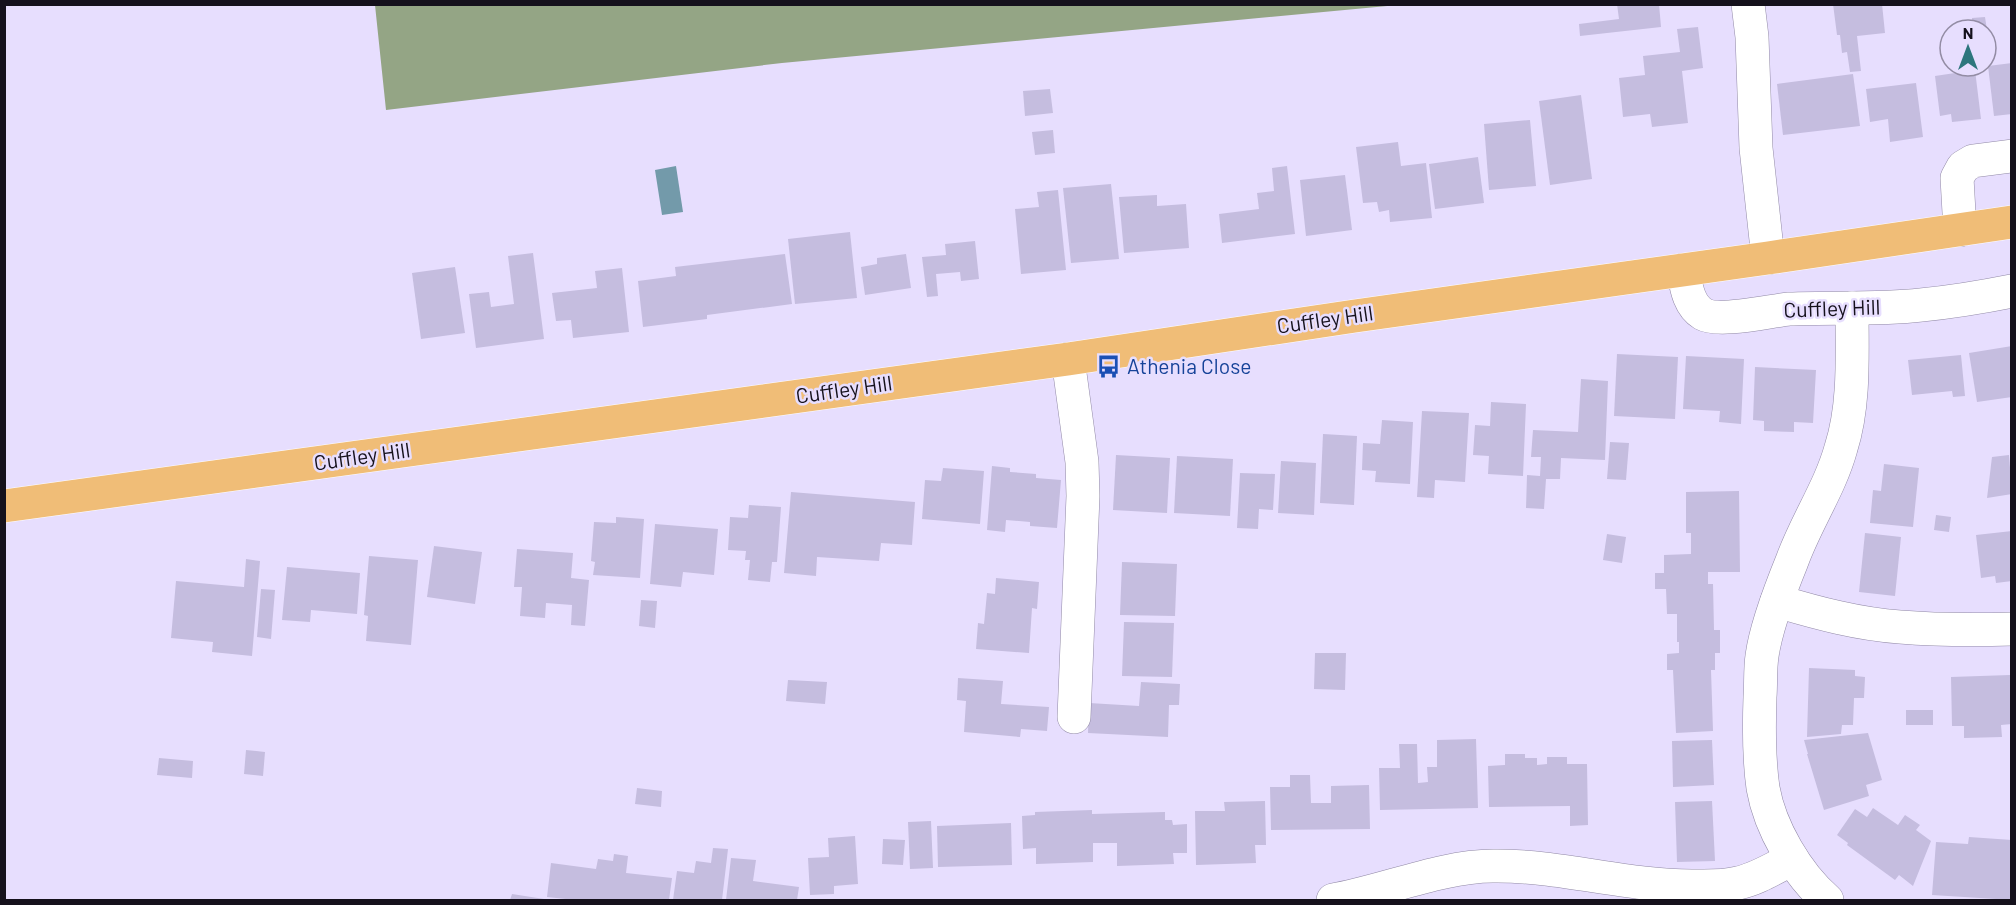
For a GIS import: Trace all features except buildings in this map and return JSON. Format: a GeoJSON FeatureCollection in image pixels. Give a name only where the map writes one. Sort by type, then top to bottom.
{"type":"FeatureCollection","features":[{"type":"Feature","properties":{"kind":"main road","name":"Cuffley Hill"},"geometry":{"type":"LineString","coordinates":[[4,507],[1068,359],[1355,315],[2012,222]]}},
{"type":"Feature","properties":{"kind":"street"},"geometry":{"type":"LineString","coordinates":[[1748,4],[1752,37],[1756,148],[1768,258]]}},
{"type":"Feature","properties":{"kind":"street"},"geometry":{"type":"LineString","coordinates":[[1960,230],[1957,178],[1963,168],[1973,162],[2012,156]]}},
{"type":"Feature","properties":{"kind":"street","name":"Cuffley Hill"},"geometry":{"type":"LineString","coordinates":[[1683,270],[1687,291],[1693,304],[1702,314],[1724,317],[1788,309],[1920,306],[2012,291]]}},
{"type":"Feature","properties":{"kind":"street"},"geometry":{"type":"LineString","coordinates":[[1827,900],[1811,886],[1792,860],[1776,827],[1764,789],[1760,729],[1762,656],[1777,601],[1793,557],[1822,499],[1842,447],[1850,400],[1853,351],[1852,308]]}},
{"type":"Feature","properties":{"kind":"street"},"geometry":{"type":"LineString","coordinates":[[1068,359],[1082,462],[1083,496],[1074,717]]}},
{"type":"Feature","properties":{"kind":"street"},"geometry":{"type":"LineString","coordinates":[[1777,601],[1834,617],[1897,627],[1956,630],[2012,629]]}},
{"type":"Feature","properties":{"kind":"street"},"geometry":{"type":"LineString","coordinates":[[1333,900],[1458,869],[1491,866],[1528,866],[1624,882],[1716,886],[1737,884],[1755,878],[1792,860]]}},
{"type":"Feature","properties":{"kind":"green space"},"geometry":{"type":"Polygon","coordinates":[[[375,4],[1398,5],[782,63],[386,110],[375,4]]]}},
{"type":"Feature","properties":{"kind":"water"},"geometry":{"type":"Polygon","coordinates":[[[676,166],[683,212],[662,215],[655,170],[676,166]]]}},
{"type":"Feature","properties":{"kind":"place","name":"Athenia Close"},"geometry":{"type":"Point","coordinates":[1109,367]}}]}
